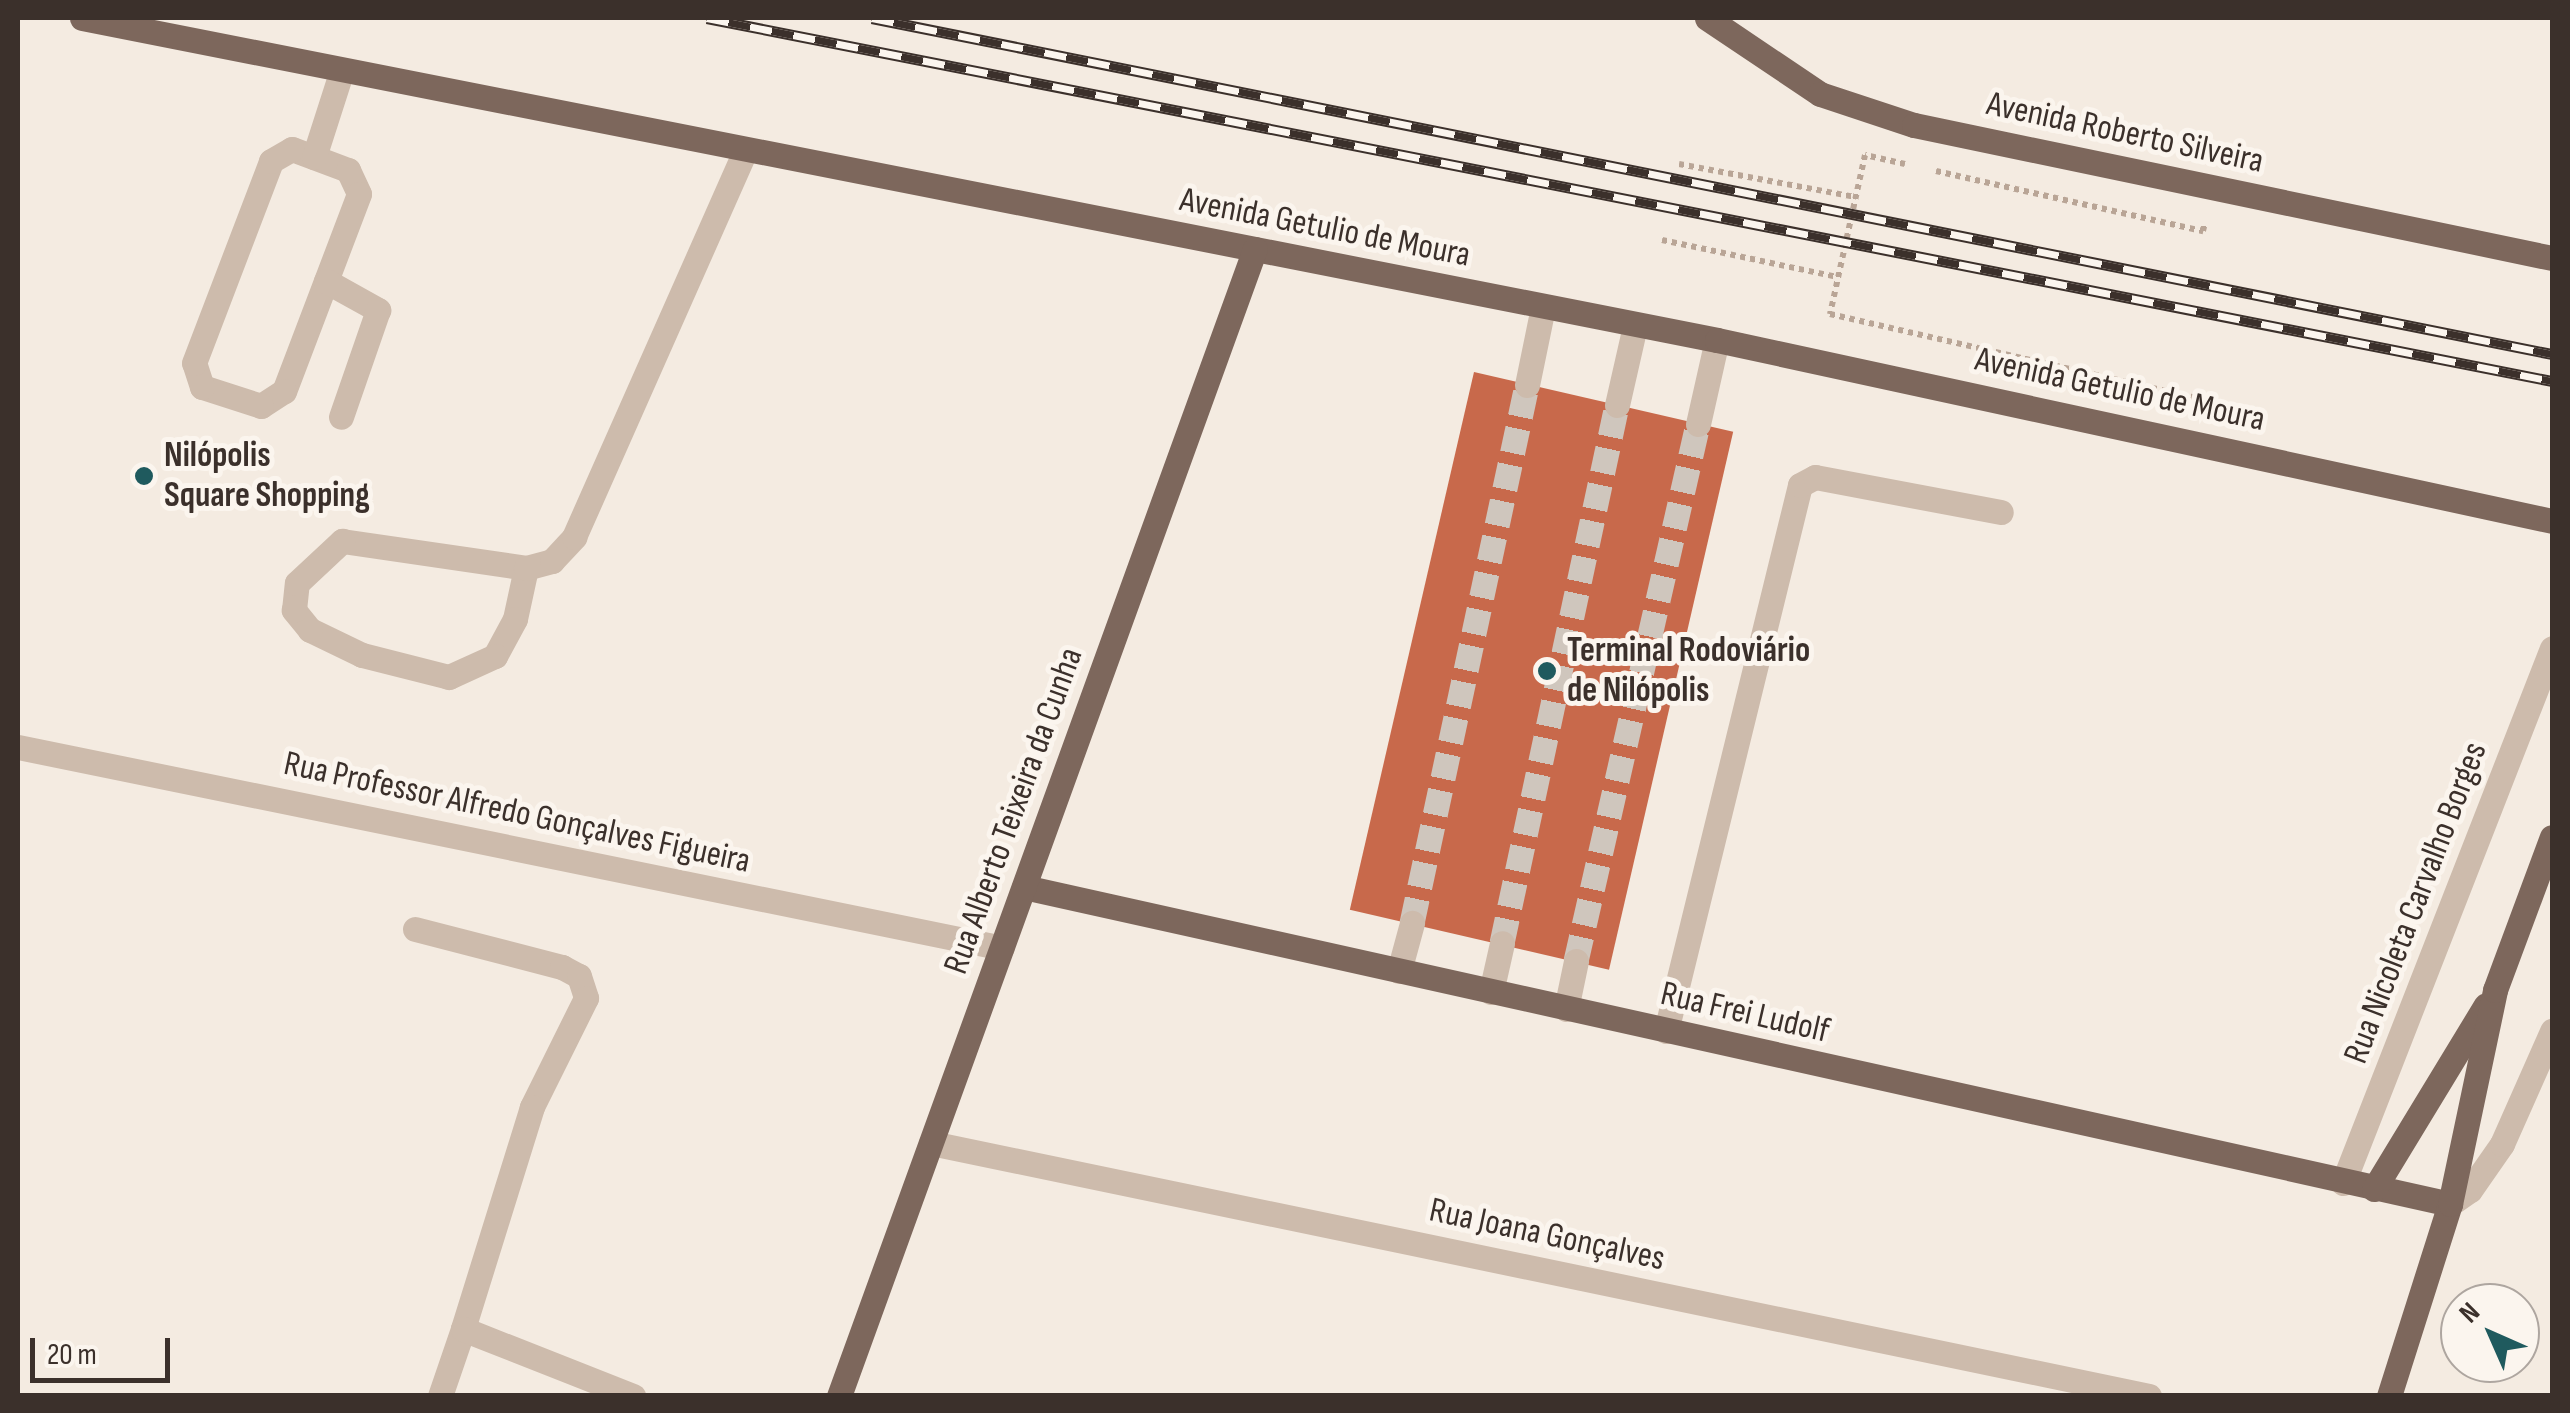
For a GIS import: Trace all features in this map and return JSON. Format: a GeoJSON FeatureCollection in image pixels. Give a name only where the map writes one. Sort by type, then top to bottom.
{"type":"FeatureCollection","features":[{"type":"Feature","properties":{"kind":"main road","name":"Avenida Getulio de Moura"},"geometry":{"type":"LineString","coordinates":[[82,18],[341,73],[1717,340],[2552,521]]}},
{"type":"Feature","properties":{"kind":"main road","name":"Avenida Roberto Silveira"},"geometry":{"type":"LineString","coordinates":[[1707,18],[1820,94],[1914,125],[2552,258]]}},
{"type":"Feature","properties":{"kind":"main road","name":"Rua Alberto Teixeira da Cunha"},"geometry":{"type":"LineString","coordinates":[[838,1396],[1255,250]]}},
{"type":"Feature","properties":{"kind":"main road"},"geometry":{"type":"LineString","coordinates":[[2389,1396],[2450,1204],[2495,990],[2552,837]]}},
{"type":"Feature","properties":{"kind":"main road","name":"Rua Frei Ludolf"},"geometry":{"type":"LineString","coordinates":[[1024,887],[2450,1204]]}},
{"type":"Feature","properties":{"kind":"main road"},"geometry":{"type":"LineString","coordinates":[[2374,1189],[2495,990]]}},
{"type":"Feature","properties":{"kind":"street"},"geometry":{"type":"LineString","coordinates":[[314,157],[341,73]]}},
{"type":"Feature","properties":{"kind":"street"},"geometry":{"type":"LineString","coordinates":[[292,149],[314,157],[358,182],[326,281],[275,400],[261,406],[202,387],[194,363],[272,160],[292,149]]}},
{"type":"Feature","properties":{"kind":"street"},"geometry":{"type":"LineString","coordinates":[[526,568],[516,619],[495,656],[448,677],[362,655],[310,630],[294,610],[297,583],[342,541],[526,568],[552,561],[574,537],[746,151]]}},
{"type":"Feature","properties":{"kind":"street"},"geometry":{"type":"LineString","coordinates":[[326,281],[378,310],[341,417]]}},
{"type":"Feature","properties":{"kind":"street"},"geometry":{"type":"LineString","coordinates":[[1527,385],[1543,307]]}},
{"type":"Feature","properties":{"kind":"street"},"geometry":{"type":"LineString","coordinates":[[1617,405],[1634,326]]}},
{"type":"Feature","properties":{"kind":"street"},"geometry":{"type":"LineString","coordinates":[[1698,424],[1717,340]]}},
{"type":"Feature","properties":{"kind":"street"},"geometry":{"type":"LineString","coordinates":[[1666,1031],[1800,485],[1815,477],[2001,512]]}},
{"type":"Feature","properties":{"kind":"street","name":"Rua Nicoleta Carvalho Borges"},"geometry":{"type":"LineString","coordinates":[[2344,1183],[2552,648]]}},
{"type":"Feature","properties":{"kind":"street","name":"Rua Professor Alfredo Gonçalves Figueira"},"geometry":{"type":"LineString","coordinates":[[18,747],[1002,948]]}},
{"type":"Feature","properties":{"kind":"street"},"geometry":{"type":"LineString","coordinates":[[1399,971],[1412,923]]}},
{"type":"Feature","properties":{"kind":"street"},"geometry":{"type":"LineString","coordinates":[[415,929],[562,966],[579,976],[586,998],[532,1107],[440,1396]]}},
{"type":"Feature","properties":{"kind":"street"},"geometry":{"type":"LineString","coordinates":[[1491,992],[1502,943]]}},
{"type":"Feature","properties":{"kind":"street"},"geometry":{"type":"LineString","coordinates":[[1566,1009],[1576,961]]}},
{"type":"Feature","properties":{"kind":"street"},"geometry":{"type":"LineString","coordinates":[[2450,1204],[2470,1190],[2502,1144],[2552,1032]]}},
{"type":"Feature","properties":{"kind":"street","name":"Rua Joana Gonçalves"},"geometry":{"type":"LineString","coordinates":[[930,1143],[2149,1396]]}},
{"type":"Feature","properties":{"kind":"street"},"geometry":{"type":"LineString","coordinates":[[463,1329],[633,1396]]}},
{"type":"Feature","properties":{"kind":"path"},"geometry":{"type":"LineString","coordinates":[[2204,230],[1865,155],[1830,314],[2218,404]]}},
{"type":"Feature","properties":{"kind":"path"},"geometry":{"type":"LineString","coordinates":[[1678,164],[1856,197]]}},
{"type":"Feature","properties":{"kind":"path"},"geometry":{"type":"LineString","coordinates":[[1662,240],[1838,277]]}},
{"type":"Feature","properties":{"kind":"building","name":"Terminal Rodoviário de Nilópolis"},"geometry":{"type":"Polygon","coordinates":[[[1474,372],[1733,432],[1609,970],[1350,910],[1474,372]]]}},
{"type":"Feature","properties":{"kind":"tunnel"},"geometry":{"type":"LineString","coordinates":[[1412,923],[1527,385]]}},
{"type":"Feature","properties":{"kind":"tunnel"},"geometry":{"type":"LineString","coordinates":[[1502,943],[1617,405]]}},
{"type":"Feature","properties":{"kind":"tunnel"},"geometry":{"type":"LineString","coordinates":[[1576,961],[1698,424]]}},
{"type":"Feature","properties":{"kind":"railway"},"geometry":{"type":"LineString","coordinates":[[707,18],[2552,381]]}},
{"type":"Feature","properties":{"kind":"railway"},"geometry":{"type":"LineString","coordinates":[[872,18],[2552,354]]}},
{"type":"Feature","properties":{"kind":"place","name":"Nilópolis Square Shopping"},"geometry":{"type":"Point","coordinates":[144,476]}},
{"type":"Feature","properties":{"kind":"place","name":"Terminal Rodoviário de Nilópolis"},"geometry":{"type":"Point","coordinates":[1547,671]}}]}
